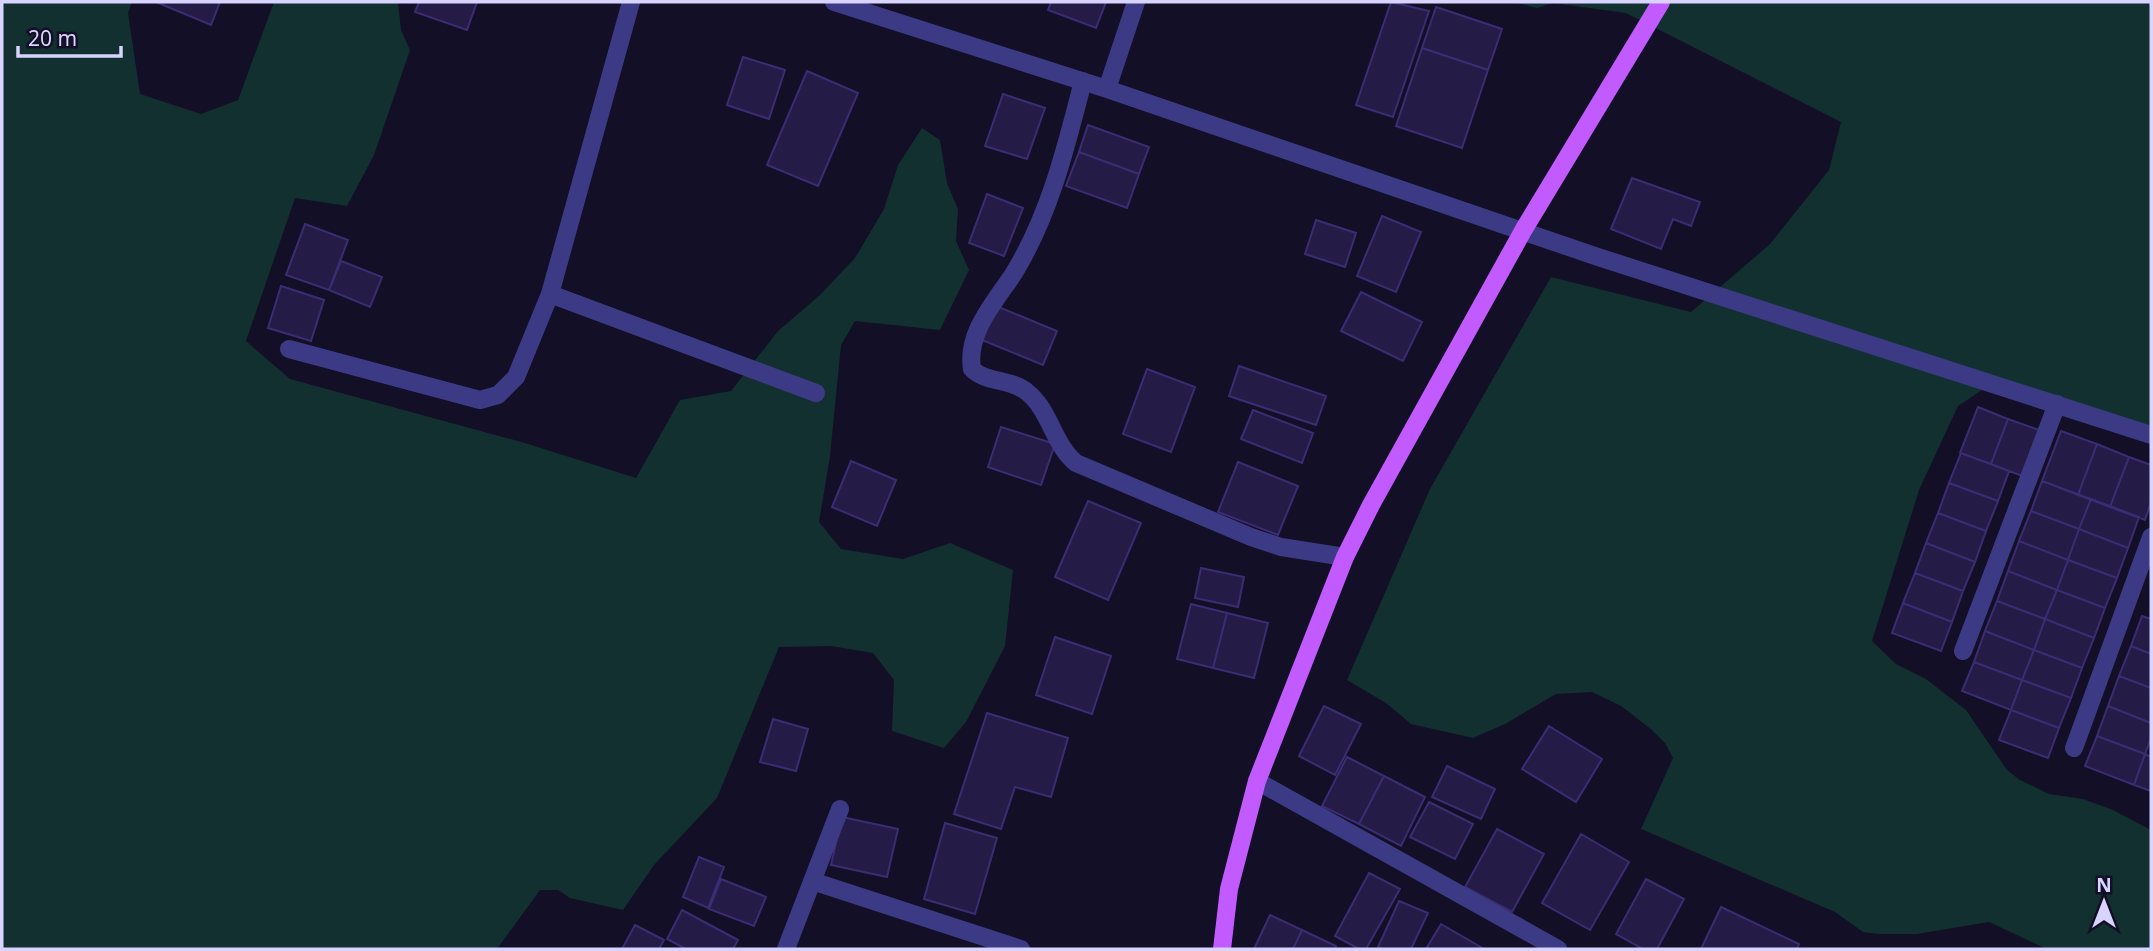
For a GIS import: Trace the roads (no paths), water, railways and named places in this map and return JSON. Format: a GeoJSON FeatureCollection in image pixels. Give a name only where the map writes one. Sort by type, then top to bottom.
{"type":"FeatureCollection","features":[{"type":"Feature","properties":{"kind":"main road"},"geometry":{"type":"LineString","coordinates":[[1222,949],[1229,889],[1257,780],[1345,557],[1370,505],[1524,229],[1661,2]]}},
{"type":"Feature","properties":{"kind":"street"},"geometry":{"type":"LineString","coordinates":[[289,349],[480,400],[498,395],[516,377],[550,294],[631,2]]}},
{"type":"Feature","properties":{"kind":"street"},"geometry":{"type":"LineString","coordinates":[[834,2],[1107,89],[1524,229],[1598,257],[2151,435]]}},
{"type":"Feature","properties":{"kind":"street"},"geometry":{"type":"LineString","coordinates":[[1107,89],[1136,2]]}},
{"type":"Feature","properties":{"kind":"street"},"geometry":{"type":"LineString","coordinates":[[1083,81],[1058,178],[1013,273],[988,309],[972,349],[972,369],[1024,389],[1036,400],[1065,453],[1087,468],[1281,547],[1345,557]]}},
{"type":"Feature","properties":{"kind":"street"},"geometry":{"type":"LineString","coordinates":[[550,294],[816,393]]}},
{"type":"Feature","properties":{"kind":"street"},"geometry":{"type":"LineString","coordinates":[[1964,651],[2057,404]]}},
{"type":"Feature","properties":{"kind":"street"},"geometry":{"type":"LineString","coordinates":[[2074,748],[2151,537]]}},
{"type":"Feature","properties":{"kind":"street"},"geometry":{"type":"LineString","coordinates":[[1257,780],[1558,949]]}},
{"type":"Feature","properties":{"kind":"street"},"geometry":{"type":"LineString","coordinates":[[786,949],[840,808]]}},
{"type":"Feature","properties":{"kind":"street"},"geometry":{"type":"LineString","coordinates":[[812,881],[1021,949]]}}]}
